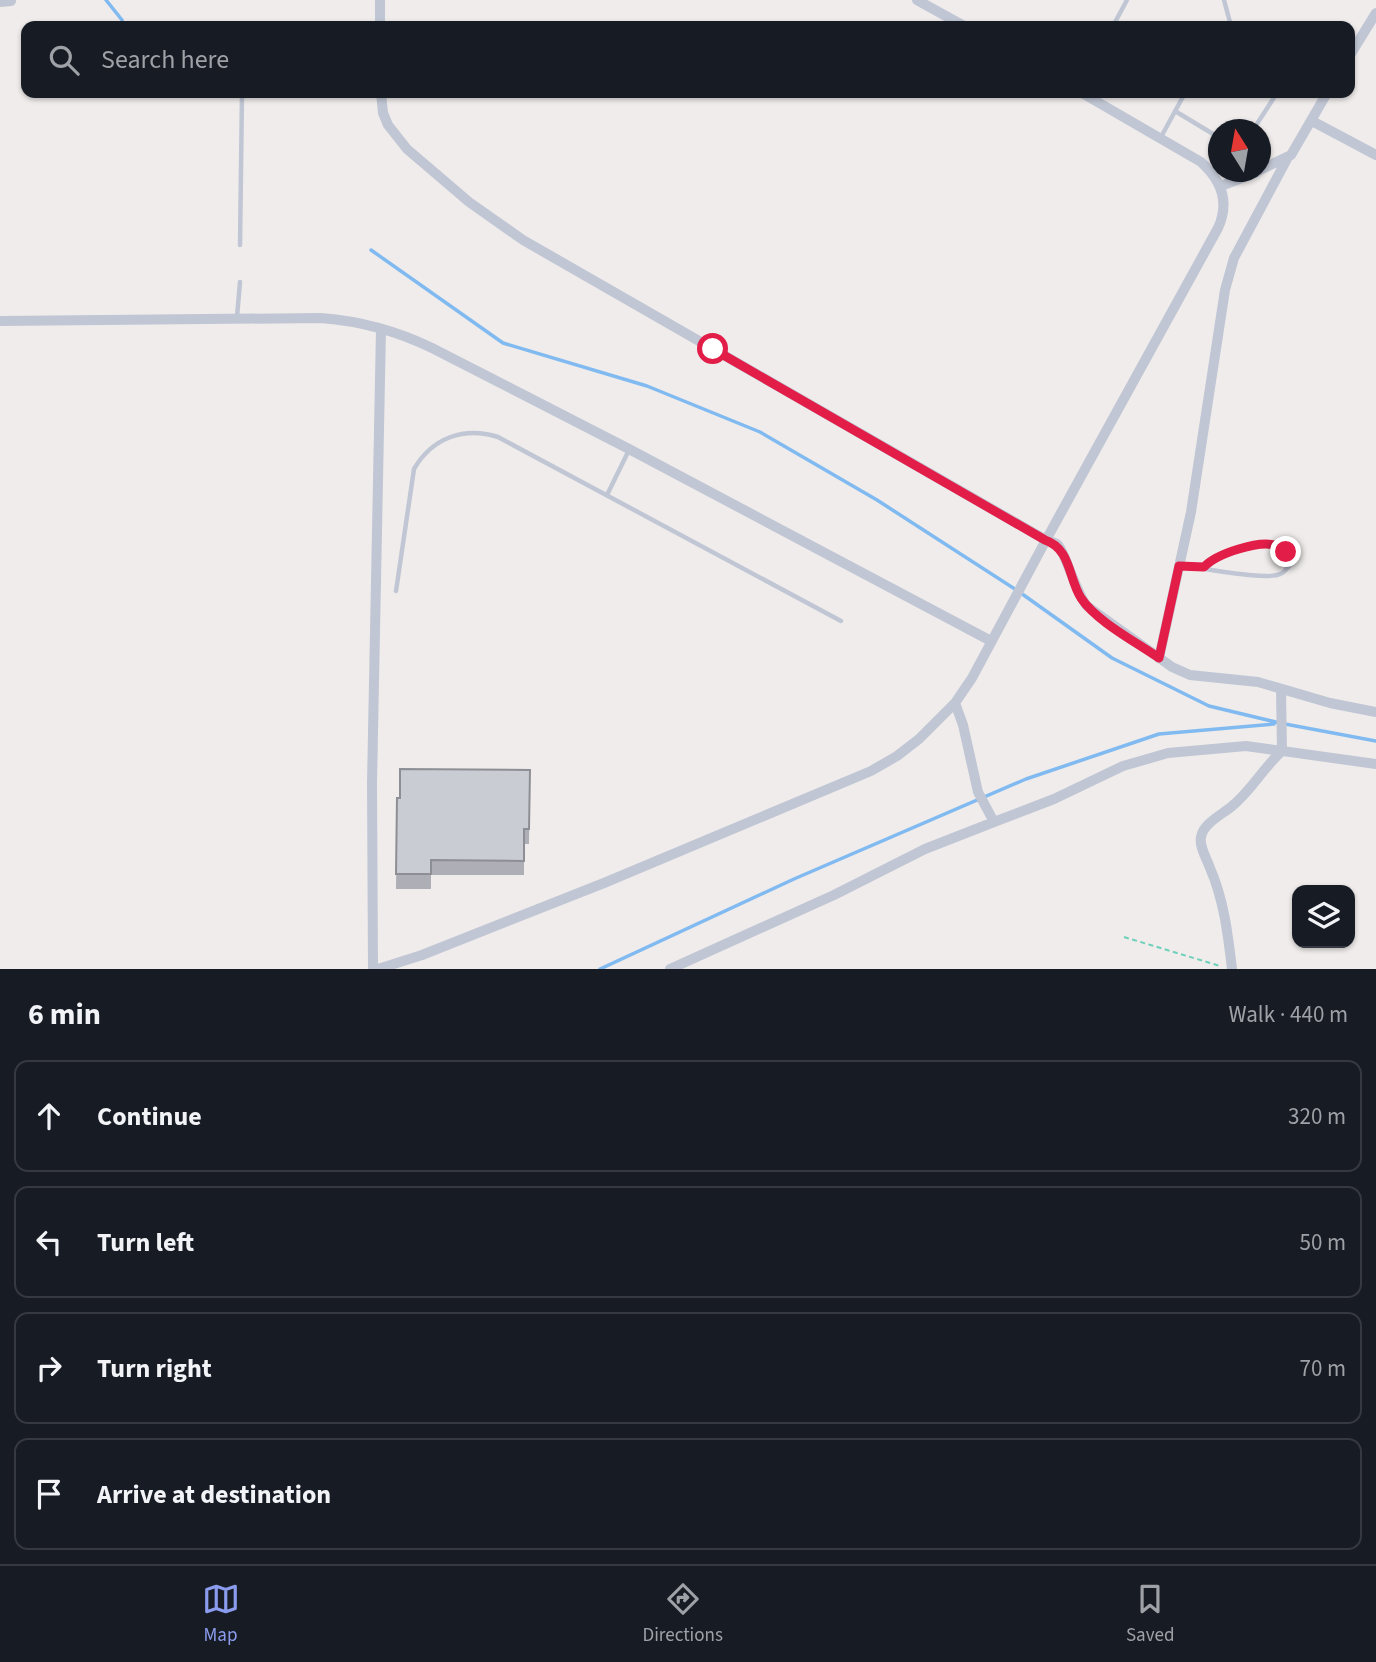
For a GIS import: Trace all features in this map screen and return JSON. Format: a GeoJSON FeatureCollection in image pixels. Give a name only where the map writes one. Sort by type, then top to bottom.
{"type":"FeatureCollection","features":[{"type":"Feature","properties":{"kind":"street"},"geometry":{"type":"LineString","coordinates":[[380,0],[380,21]]}},
{"type":"Feature","properties":{"kind":"street"},"geometry":{"type":"LineString","coordinates":[[918,0],[955,21]]}},
{"type":"Feature","properties":{"kind":"street"},"geometry":{"type":"LineString","coordinates":[[1355,47],[1376,13]]}},
{"type":"Feature","properties":{"kind":"street"},"geometry":{"type":"LineString","coordinates":[[382,98],[388,125],[401,143],[469,202],[523,240],[1056,544],[1061,548],[1078,592],[1087,606],[1159,658],[1190,675],[1258,682],[1376,712]]}},
{"type":"Feature","properties":{"kind":"street"},"geometry":{"type":"LineString","coordinates":[[381,328],[372,756],[371,905],[375,969],[422,955],[578,893],[857,777],[897,756],[955,704],[972,678],[1045,540],[1218,228],[1224,208],[1221,186],[1201,162],[1092,98]]}},
{"type":"Feature","properties":{"kind":"street"},"geometry":{"type":"LineString","coordinates":[[1159,658],[1198,474],[1225,290],[1234,258],[1287,159],[1324,98]]}},
{"type":"Feature","properties":{"kind":"street"},"geometry":{"type":"LineString","coordinates":[[1312,121],[1376,155]]}},
{"type":"Feature","properties":{"kind":"street"},"geometry":{"type":"LineString","coordinates":[[1271,166],[1287,159]]}},
{"type":"Feature","properties":{"kind":"street"},"geometry":{"type":"LineString","coordinates":[[1221,186],[1231,182]]}},
{"type":"Feature","properties":{"kind":"street"},"geometry":{"type":"LineString","coordinates":[[0,321],[237,317],[331,319],[381,328],[432,348],[629,449],[991,641]]}},
{"type":"Feature","properties":{"kind":"street"},"geometry":{"type":"LineString","coordinates":[[1230,969],[1226,924],[1216,883],[1201,845],[1201,835],[1206,826],[1254,786],[1264,769],[1282,751],[1281,690]]}},
{"type":"Feature","properties":{"kind":"street"},"geometry":{"type":"LineString","coordinates":[[955,704],[978,792],[994,822]]}},
{"type":"Feature","properties":{"kind":"street"},"geometry":{"type":"LineString","coordinates":[[670,969],[834,895],[925,849],[1046,802],[1123,766],[1168,752],[1246,746],[1376,764]]}},
{"type":"Feature","properties":{"kind":"lane"},"geometry":{"type":"LineString","coordinates":[[1116,21],[1127,0]]}},
{"type":"Feature","properties":{"kind":"lane"},"geometry":{"type":"LineString","coordinates":[[1224,0],[1230,21]]}},
{"type":"Feature","properties":{"kind":"lane"},"geometry":{"type":"LineString","coordinates":[[240,245],[242,98]]}},
{"type":"Feature","properties":{"kind":"lane"},"geometry":{"type":"LineString","coordinates":[[1161,137],[1182,98]]}},
{"type":"Feature","properties":{"kind":"lane"},"geometry":{"type":"LineString","coordinates":[[1260,119],[1274,98]]}},
{"type":"Feature","properties":{"kind":"lane"},"geometry":{"type":"LineString","coordinates":[[1175,111],[1208,130]]}},
{"type":"Feature","properties":{"kind":"lane"},"geometry":{"type":"LineString","coordinates":[[237,317],[240,282]]}},
{"type":"Feature","properties":{"kind":"lane"},"geometry":{"type":"LineString","coordinates":[[396,591],[414,469],[424,453],[447,438],[478,432],[498,437],[841,621]]}},
{"type":"Feature","properties":{"kind":"lane"},"geometry":{"type":"LineString","coordinates":[[607,495],[629,449]]}},
{"type":"Feature","properties":{"kind":"lane"},"geometry":{"type":"LineString","coordinates":[[1179,566],[1204,567],[1257,576],[1280,575],[1292,563],[1279,546],[1262,543],[1222,556],[1204,567]]}},
{"type":"Feature","properties":{"kind":"path"},"geometry":{"type":"LineString","coordinates":[[1124,937],[1230,969]]}},
{"type":"Feature","properties":{"kind":"building"},"geometry":{"type":"Polygon","coordinates":[[[400,769],[530,770],[529,829],[524,829],[524,861],[431,860],[431,874],[396,874],[400,769]]]}},
{"type":"Feature","properties":{"kind":"waterway"},"geometry":{"type":"LineString","coordinates":[[106,0],[122,20]]}},
{"type":"Feature","properties":{"kind":"waterway"},"geometry":{"type":"LineString","coordinates":[[371,250],[503,343],[647,386],[760,432],[877,500],[1018,591],[1112,658],[1209,706],[1280,723]]}},
{"type":"Feature","properties":{"kind":"waterway"},"geometry":{"type":"LineString","coordinates":[[600,969],[794,879],[1026,779],[1159,734],[1274,724]]}},
{"type":"Feature","properties":{"kind":"waterway"},"geometry":{"type":"LineString","coordinates":[[1285,724],[1376,741]]}},
{"type":"Feature","properties":{"kind":"route"},"geometry":{"type":"LineString","coordinates":[[713,349],[1056,544],[1065,555],[1078,592],[1087,606],[1159,658],[1179,566],[1204,567],[1222,556],[1262,543],[1279,546],[1286,552]]}}]}
